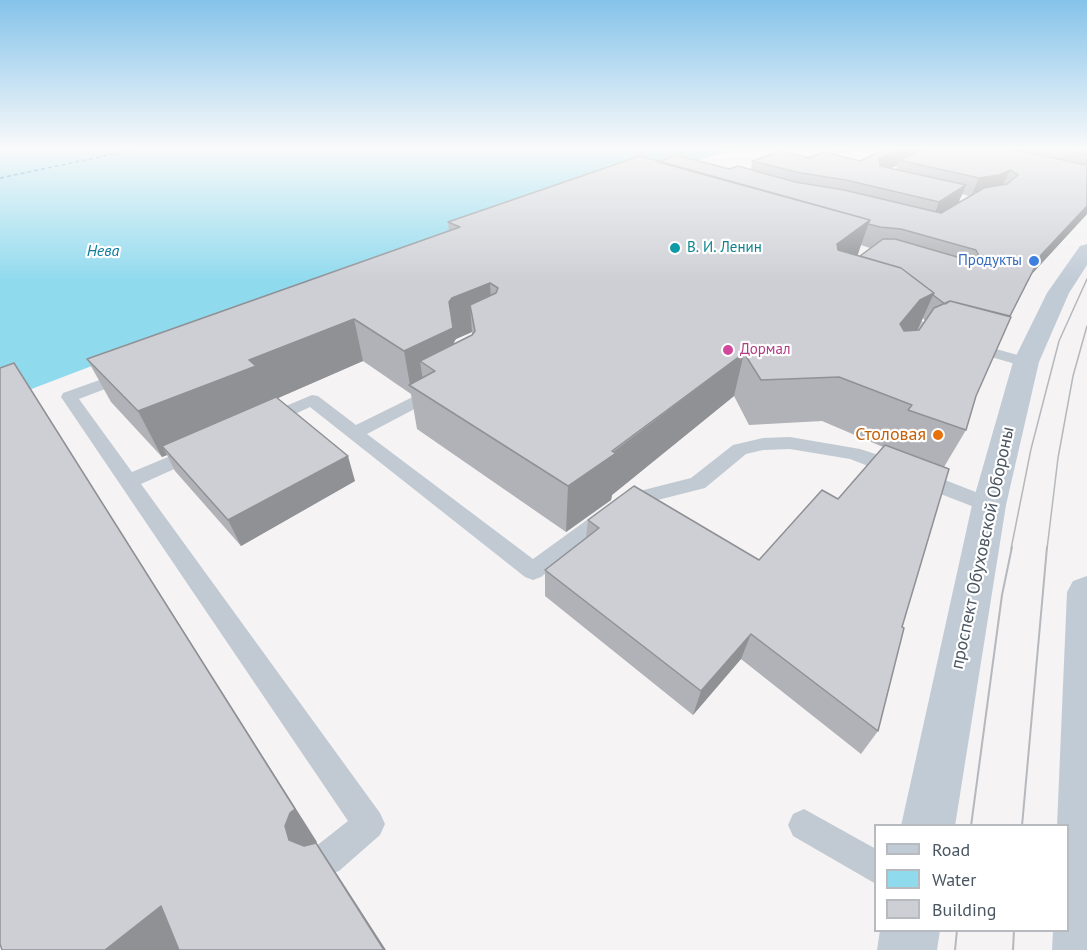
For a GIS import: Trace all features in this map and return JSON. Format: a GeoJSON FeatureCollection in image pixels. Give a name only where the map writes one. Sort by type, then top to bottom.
{"type":"FeatureCollection","features":[{"type":"Feature","properties":{"kind":"main road","name":"проспект Обуховской Обороны"},"geometry":{"type":"LineString","coordinates":[[928,824],[988,506],[1026,362],[1058,293],[1087,250]]}},
{"type":"Feature","properties":{"kind":"main road"},"geometry":{"type":"LineString","coordinates":[[1082,950],[1087,592]]}},
{"type":"Feature","properties":{"kind":"main road"},"geometry":{"type":"LineString","coordinates":[[908,950],[910,932]]}},
{"type":"Feature","properties":{"kind":"lane"},"geometry":{"type":"LineString","coordinates":[[892,302],[925,337],[1026,362]]}},
{"type":"Feature","properties":{"kind":"lane"},"geometry":{"type":"LineString","coordinates":[[140,370],[69,397],[369,824],[327,859]]}},
{"type":"Feature","properties":{"kind":"lane"},"geometry":{"type":"LineString","coordinates":[[355,433],[447,385]]}},
{"type":"Feature","properties":{"kind":"lane"},"geometry":{"type":"LineString","coordinates":[[250,428],[312,400],[533,571],[627,501],[698,483],[740,449],[763,444],[790,443],[854,453],[887,464],[988,506]]}},
{"type":"Feature","properties":{"kind":"lane"},"geometry":{"type":"LineString","coordinates":[[128,482],[209,446]]}},
{"type":"Feature","properties":{"kind":"lane"},"geometry":{"type":"LineString","coordinates":[[804,825],[874,867]]}},
{"type":"Feature","properties":{"kind":"water","name":"Нева"},"geometry":{"type":"Polygon","coordinates":[[[0,192],[598,192],[299,287],[0,401],[0,192]]]}},
{"type":"Feature","properties":{"kind":"building"},"geometry":{"type":"Polygon","coordinates":[[[534,192],[771,192],[870,220],[837,244],[838,250],[901,268],[934,293],[920,300],[900,324],[904,331],[919,330],[934,308],[950,301],[1011,317],[976,396],[966,430],[908,410],[912,405],[839,377],[761,380],[744,353],[612,451],[616,453],[568,486],[409,385],[435,371],[420,361],[472,335],[475,331],[470,305],[496,293],[498,288],[490,283],[452,298],[449,302],[453,328],[404,351],[354,319],[249,360],[256,366],[138,411],[87,359],[460,227],[448,222],[534,192]]]}},
{"type":"Feature","properties":{"kind":"building"},"geometry":{"type":"Polygon","coordinates":[[[769,192],[854,192],[941,213],[977,192],[1087,192],[1087,206],[1041,255],[1010,316],[950,301],[945,304],[901,268],[860,256],[883,239],[895,239],[971,261],[979,256],[976,250],[901,229],[868,224],[870,220],[769,192]]]}},
{"type":"Feature","properties":{"kind":"building"},"geometry":{"type":"Polygon","coordinates":[[[898,192],[954,192],[939,202],[898,192]]]}},
{"type":"Feature","properties":{"kind":"building"},"geometry":{"type":"Polygon","coordinates":[[[14,363],[295,809],[290,813],[285,826],[289,840],[304,846],[316,843],[384,950],[179,950],[161,906],[105,950],[2,950],[0,944],[0,368],[14,363]]]}},
{"type":"Feature","properties":{"kind":"building"},"geometry":{"type":"Polygon","coordinates":[[[276,397],[348,456],[228,520],[162,446],[276,397]]]}},
{"type":"Feature","properties":{"kind":"building"},"geometry":{"type":"Polygon","coordinates":[[[885,445],[949,469],[902,627],[904,628],[878,731],[751,634],[701,691],[545,570],[599,528],[588,520],[634,486],[759,560],[822,490],[838,499],[885,445]]]}},
{"type":"Feature","properties":{"kind":"tram line"},"geometry":{"type":"LineString","coordinates":[[1011,549],[1031,449],[1059,341],[1087,279]]}},
{"type":"Feature","properties":{"kind":"tram line"},"geometry":{"type":"LineString","coordinates":[[1047,549],[1058,458],[1073,376],[1087,326]]}},
{"type":"Feature","properties":{"kind":"tram line"},"geometry":{"type":"LineString","coordinates":[[971,824],[1002,595],[1012,547]]}},
{"type":"Feature","properties":{"kind":"tram line"},"geometry":{"type":"LineString","coordinates":[[1022,824],[1047,547]]}},
{"type":"Feature","properties":{"kind":"tram line"},"geometry":{"type":"LineString","coordinates":[[955,950],[957,932]]}},
{"type":"Feature","properties":{"kind":"tram line"},"geometry":{"type":"LineString","coordinates":[[1013,950],[1014,932]]}},
{"type":"Feature","properties":{"kind":"place","name":"В. И. Ленин"},"geometry":{"type":"Point","coordinates":[675,248]}},
{"type":"Feature","properties":{"kind":"place","name":"Продукты"},"geometry":{"type":"Point","coordinates":[1034,261]}},
{"type":"Feature","properties":{"kind":"place","name":"Дормал"},"geometry":{"type":"Point","coordinates":[728,350]}},
{"type":"Feature","properties":{"kind":"place","name":"Столовая"},"geometry":{"type":"Point","coordinates":[938,435]}}]}
